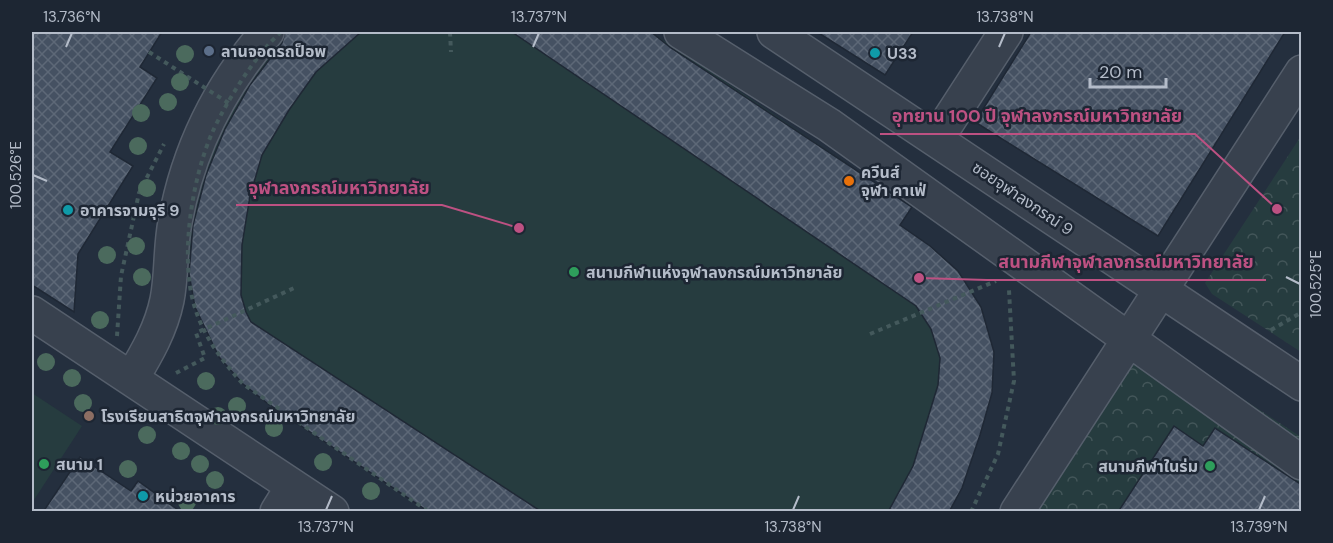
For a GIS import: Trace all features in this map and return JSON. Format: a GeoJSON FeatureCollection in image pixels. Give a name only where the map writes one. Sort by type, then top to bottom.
{"type":"FeatureCollection","features":[{"type":"Feature","properties":{"kind":"street"},"geometry":{"type":"LineString","coordinates":[[132,378],[151,348],[161,323],[167,297],[175,222],[185,178],[201,130],[226,87],[267,32]]}},
{"type":"Feature","properties":{"kind":"street"},"geometry":{"type":"LineString","coordinates":[[681,32],[829,125],[1005,262],[1128,337],[1302,463]]}},
{"type":"Feature","properties":{"kind":"street","name":"ซอยจุฬาลงกรณ์ 9"},"geometry":{"type":"LineString","coordinates":[[774,32],[1302,384]]}},
{"type":"Feature","properties":{"kind":"street"},"geometry":{"type":"LineString","coordinates":[[936,140],[1006,32]]}},
{"type":"Feature","properties":{"kind":"street"},"geometry":{"type":"LineString","coordinates":[[1017,512],[1128,337],[1302,72]]}},
{"type":"Feature","properties":{"kind":"street"},"geometry":{"type":"LineString","coordinates":[[32,313],[132,378],[285,499],[332,512]]}},
{"type":"Feature","properties":{"kind":"path"},"geometry":{"type":"LineString","coordinates":[[281,32],[244,80],[212,134],[197,184],[188,241],[189,273],[195,308],[211,342],[227,366],[267,403],[429,512]]}},
{"type":"Feature","properties":{"kind":"path"},"geometry":{"type":"LineString","coordinates":[[450,32],[451,51]]}},
{"type":"Feature","properties":{"kind":"path"},"geometry":{"type":"LineString","coordinates":[[149,52],[230,104]]}},
{"type":"Feature","properties":{"kind":"path"},"geometry":{"type":"LineString","coordinates":[[114,344],[119,326],[121,276],[139,193],[169,134]]}},
{"type":"Feature","properties":{"kind":"path"},"geometry":{"type":"LineString","coordinates":[[870,334],[1005,262],[1012,316],[1014,381],[998,454],[971,512]]}},
{"type":"Feature","properties":{"kind":"path"},"geometry":{"type":"LineString","coordinates":[[165,378],[205,358],[196,333],[294,288]]}},
{"type":"Feature","properties":{"kind":"green space","name":"สนามกีฬาแห่งจุฬาลงกรณ์มหาวิทยาลัย"},"geometry":{"type":"Polygon","coordinates":[[[281,32],[651,32],[912,207],[900,225],[930,246],[958,271],[981,307],[992,393],[962,488],[949,511],[429,511],[243,384],[219,357],[195,307],[189,273],[188,241],[197,185],[212,133],[281,32]]]}},
{"type":"Feature","properties":{"kind":"green space"},"geometry":{"type":"Polygon","coordinates":[[[1301,136],[1301,352],[1212,294],[1205,283],[1301,136]]]}},
{"type":"Feature","properties":{"kind":"green space"},"geometry":{"type":"Polygon","coordinates":[[[1150,338],[1301,437],[1301,511],[1036,512],[1150,338]]]}},
{"type":"Feature","properties":{"kind":"green space","name":"สนาม 1"},"geometry":{"type":"Polygon","coordinates":[[[32,393],[82,426],[32,503],[32,393]]]}},
{"type":"Feature","properties":{"kind":"building","name":"อาคารจามจุรี 9"},"geometry":{"type":"Polygon","coordinates":[[[32,32],[162,32],[140,67],[157,78],[110,152],[133,166],[78,254],[74,312],[32,285],[32,32]]]}},
{"type":"Feature","properties":{"kind":"building"},"geometry":{"type":"Polygon","coordinates":[[[285,32],[361,32],[316,72],[289,110],[262,155],[250,196],[242,245],[241,295],[251,322],[542,512],[429,512],[267,403],[243,384],[219,357],[195,307],[189,274],[193,225],[206,175],[225,129],[250,85],[282,43],[285,32]]]}},
{"type":"Feature","properties":{"kind":"building"},"geometry":{"type":"Polygon","coordinates":[[[512,32],[651,32],[671,48],[912,207],[900,225],[930,246],[958,271],[981,307],[994,352],[992,393],[962,488],[949,512],[888,512],[913,466],[938,385],[940,358],[931,329],[916,306],[512,32]]]}},
{"type":"Feature","properties":{"kind":"building","name":"U33"},"geometry":{"type":"Polygon","coordinates":[[[817,32],[913,32],[885,75],[817,32]]]}},
{"type":"Feature","properties":{"kind":"building"},"geometry":{"type":"Polygon","coordinates":[[[1031,32],[1285,32],[1158,236],[975,122],[1031,32]]]}},
{"type":"Feature","properties":{"kind":"building","name":"สนามกีฬาในร่ม"},"geometry":{"type":"Polygon","coordinates":[[[1174,426],[1203,446],[1215,428],[1302,485],[1302,512],[1118,512],[1174,426]]]}},
{"type":"Feature","properties":{"kind":"building"},"geometry":{"type":"Polygon","coordinates":[[[80,457],[131,491],[138,481],[181,512],[43,512],[80,457]]]}},
{"type":"Feature","properties":{"kind":"place","name":"ลานจอดรถป็อพ"},"geometry":{"type":"Point","coordinates":[209,51]}},
{"type":"Feature","properties":{"kind":"place","name":"U33"},"geometry":{"type":"Point","coordinates":[875,53]}},
{"type":"Feature","properties":{"kind":"place","name":"ควีนส์ จุฬา คาเฟ่"},"geometry":{"type":"Point","coordinates":[849,181]}},
{"type":"Feature","properties":{"kind":"place","name":"อุทยาน 100 ปี จุฬาลงกรณ์มหาวิทยาลัย"},"geometry":{"type":"Point","coordinates":[1277,209]}},
{"type":"Feature","properties":{"kind":"place","name":"อาคารจามจุรี 9"},"geometry":{"type":"Point","coordinates":[68,210]}},
{"type":"Feature","properties":{"kind":"place","name":"จุฬาลงกรณ์มหาวิทยาลัย"},"geometry":{"type":"Point","coordinates":[519,228]}},
{"type":"Feature","properties":{"kind":"place","name":"สนามกีฬาแห่งจุฬาลงกรณ์มหาวิทยาลัย"},"geometry":{"type":"Point","coordinates":[574,272]}},
{"type":"Feature","properties":{"kind":"place","name":"สนามกีฬาจุฬาลงกรณ์มหาวิทยาลัย"},"geometry":{"type":"Point","coordinates":[919,278]}},
{"type":"Feature","properties":{"kind":"place","name":"โรงเรียนสาธิตจุฬาลงกรณ์มหาวิทยาลัย"},"geometry":{"type":"Point","coordinates":[89,416]}},
{"type":"Feature","properties":{"kind":"place","name":"สนาม 1"},"geometry":{"type":"Point","coordinates":[44,464]}},
{"type":"Feature","properties":{"kind":"place","name":"สนามกีฬาในร่ม"},"geometry":{"type":"Point","coordinates":[1210,466]}},
{"type":"Feature","properties":{"kind":"place","name":"หน่วยอาคาร"},"geometry":{"type":"Point","coordinates":[143,496]}}]}
